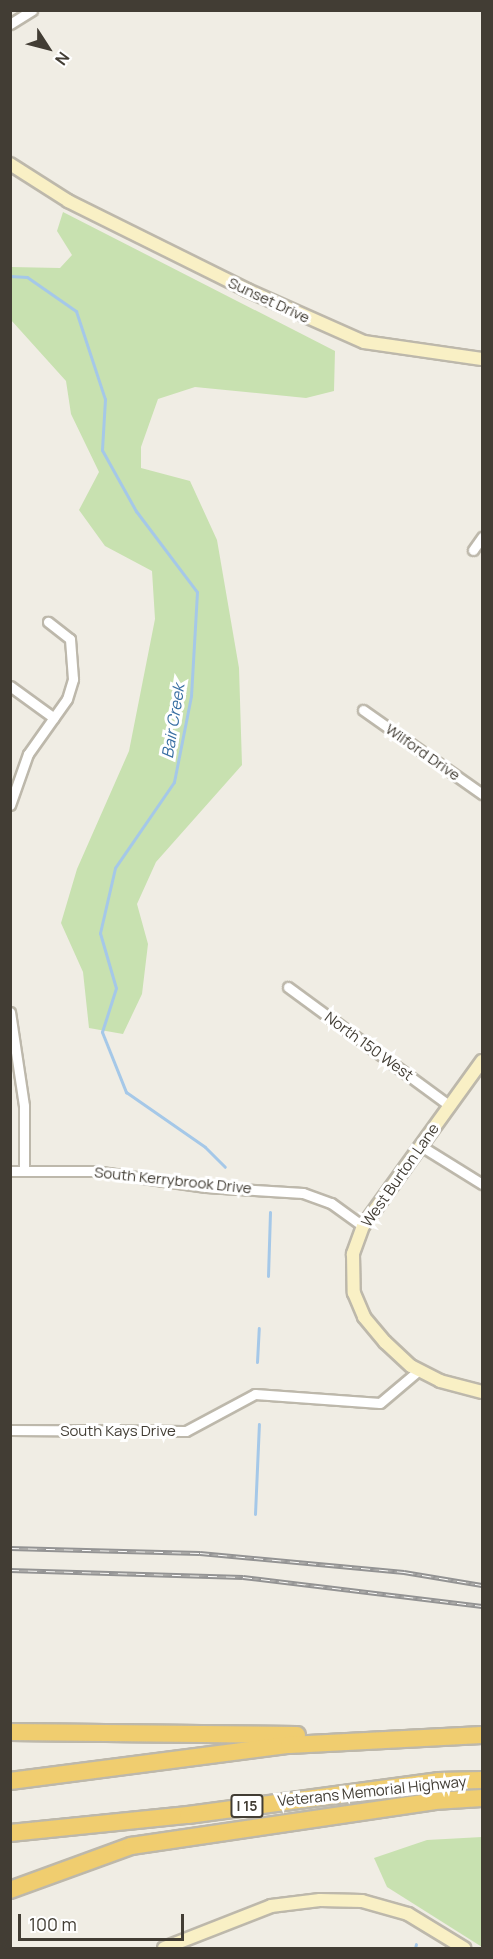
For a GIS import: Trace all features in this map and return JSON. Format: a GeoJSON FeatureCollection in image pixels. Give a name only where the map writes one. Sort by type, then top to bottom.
{"type":"FeatureCollection","features":[{"type":"Feature","properties":{"kind":"highway"},"geometry":{"type":"LineString","coordinates":[[10,1732],[483,1735]]}},
{"type":"Feature","properties":{"kind":"highway"},"geometry":{"type":"LineString","coordinates":[[10,1781],[289,1745],[445,1735]]}},
{"type":"Feature","properties":{"kind":"highway","name":"Veterans Memorial Highway"},"geometry":{"type":"LineString","coordinates":[[10,1833],[188,1815],[438,1781],[483,1780]]}},
{"type":"Feature","properties":{"kind":"highway"},"geometry":{"type":"LineString","coordinates":[[10,1890],[131,1846],[434,1801],[483,1798]]}},
{"type":"Feature","properties":{"kind":"street"},"geometry":{"type":"LineString","coordinates":[[10,24],[32,10]]}},
{"type":"Feature","properties":{"kind":"street","name":"Sunset Drive"},"geometry":{"type":"LineString","coordinates":[[10,164],[69,201],[247,290],[364,342],[483,358]]}},
{"type":"Feature","properties":{"kind":"street"},"geometry":{"type":"LineString","coordinates":[[473,550],[483,537]]}},
{"type":"Feature","properties":{"kind":"street"},"geometry":{"type":"LineString","coordinates":[[10,805],[28,754],[67,699],[75,658],[70,639],[48,622]]}},
{"type":"Feature","properties":{"kind":"street"},"geometry":{"type":"LineString","coordinates":[[10,686],[54,718]]}},
{"type":"Feature","properties":{"kind":"street","name":"Wilford Drive"},"geometry":{"type":"LineString","coordinates":[[363,710],[483,794]]}},
{"type":"Feature","properties":{"kind":"street","name":"North 150 West"},"geometry":{"type":"LineString","coordinates":[[288,987],[450,1106]]}},
{"type":"Feature","properties":{"kind":"street"},"geometry":{"type":"LineString","coordinates":[[10,1012],[24,1106],[24,1170]]}},
{"type":"Feature","properties":{"kind":"street","name":"West Burton Lane"},"geometry":{"type":"LineString","coordinates":[[483,1061],[363,1226],[353,1254],[354,1293],[364,1317],[419,1370],[465,1389],[483,1392]]}},
{"type":"Feature","properties":{"kind":"street"},"geometry":{"type":"LineString","coordinates":[[421,1146],[483,1184]]}},
{"type":"Feature","properties":{"kind":"street","name":"South Kerrybrook Drive"},"geometry":{"type":"LineString","coordinates":[[10,1171],[94,1171],[206,1187],[303,1193],[331,1203],[363,1226]]}},
{"type":"Feature","properties":{"kind":"street","name":"South Kays Drive"},"geometry":{"type":"LineString","coordinates":[[10,1430],[186,1431],[255,1394],[380,1403],[419,1370]]}},
{"type":"Feature","properties":{"kind":"street"},"geometry":{"type":"LineString","coordinates":[[164,1948],[271,1906],[320,1900],[362,1901],[408,1914],[464,1948]]}},
{"type":"Feature","properties":{"kind":"green space"},"geometry":{"type":"Polygon","coordinates":[[[63,212],[335,351],[334,391],[306,398],[195,387],[158,399],[141,447],[141,468],[190,481],[217,540],[239,668],[242,765],[156,862],[137,904],[148,944],[142,994],[123,1034],[89,1028],[83,972],[61,923],[77,869],[129,751],[155,619],[152,571],[105,546],[79,510],[99,472],[71,414],[66,381],[11,320],[11,267],[60,268],[72,255],[57,231],[63,212]]]}},
{"type":"Feature","properties":{"kind":"green space"},"geometry":{"type":"Polygon","coordinates":[[[482,1837],[482,1947],[387,1887],[374,1858],[427,1840],[482,1837]]]}},
{"type":"Feature","properties":{"kind":"waterway","name":"Bair Creek"},"geometry":{"type":"LineString","coordinates":[[10,276],[27,277],[76,311],[105,399],[102,450],[136,511],[197,592],[191,696],[174,782],[115,868],[100,933],[116,988],[102,1032],[126,1092],[205,1147],[225,1167]]}},
{"type":"Feature","properties":{"kind":"waterway","name":"Bair Creek"},"geometry":{"type":"LineString","coordinates":[[268,1276],[270,1212]]}},
{"type":"Feature","properties":{"kind":"waterway","name":"Bair Creek"},"geometry":{"type":"LineString","coordinates":[[257,1362],[259,1328]]}},
{"type":"Feature","properties":{"kind":"waterway","name":"Bair Creek"},"geometry":{"type":"LineString","coordinates":[[255,1514],[259,1424]]}},
{"type":"Feature","properties":{"kind":"waterway","name":"Bair Creek"},"geometry":{"type":"LineString","coordinates":[[415,1948],[416,1944]]}},
{"type":"Feature","properties":{"kind":"railway"},"geometry":{"type":"LineString","coordinates":[[10,1548],[200,1553],[404,1572],[482,1585]]}},
{"type":"Feature","properties":{"kind":"railway"},"geometry":{"type":"LineString","coordinates":[[10,1570],[243,1577],[482,1606]]}}]}
